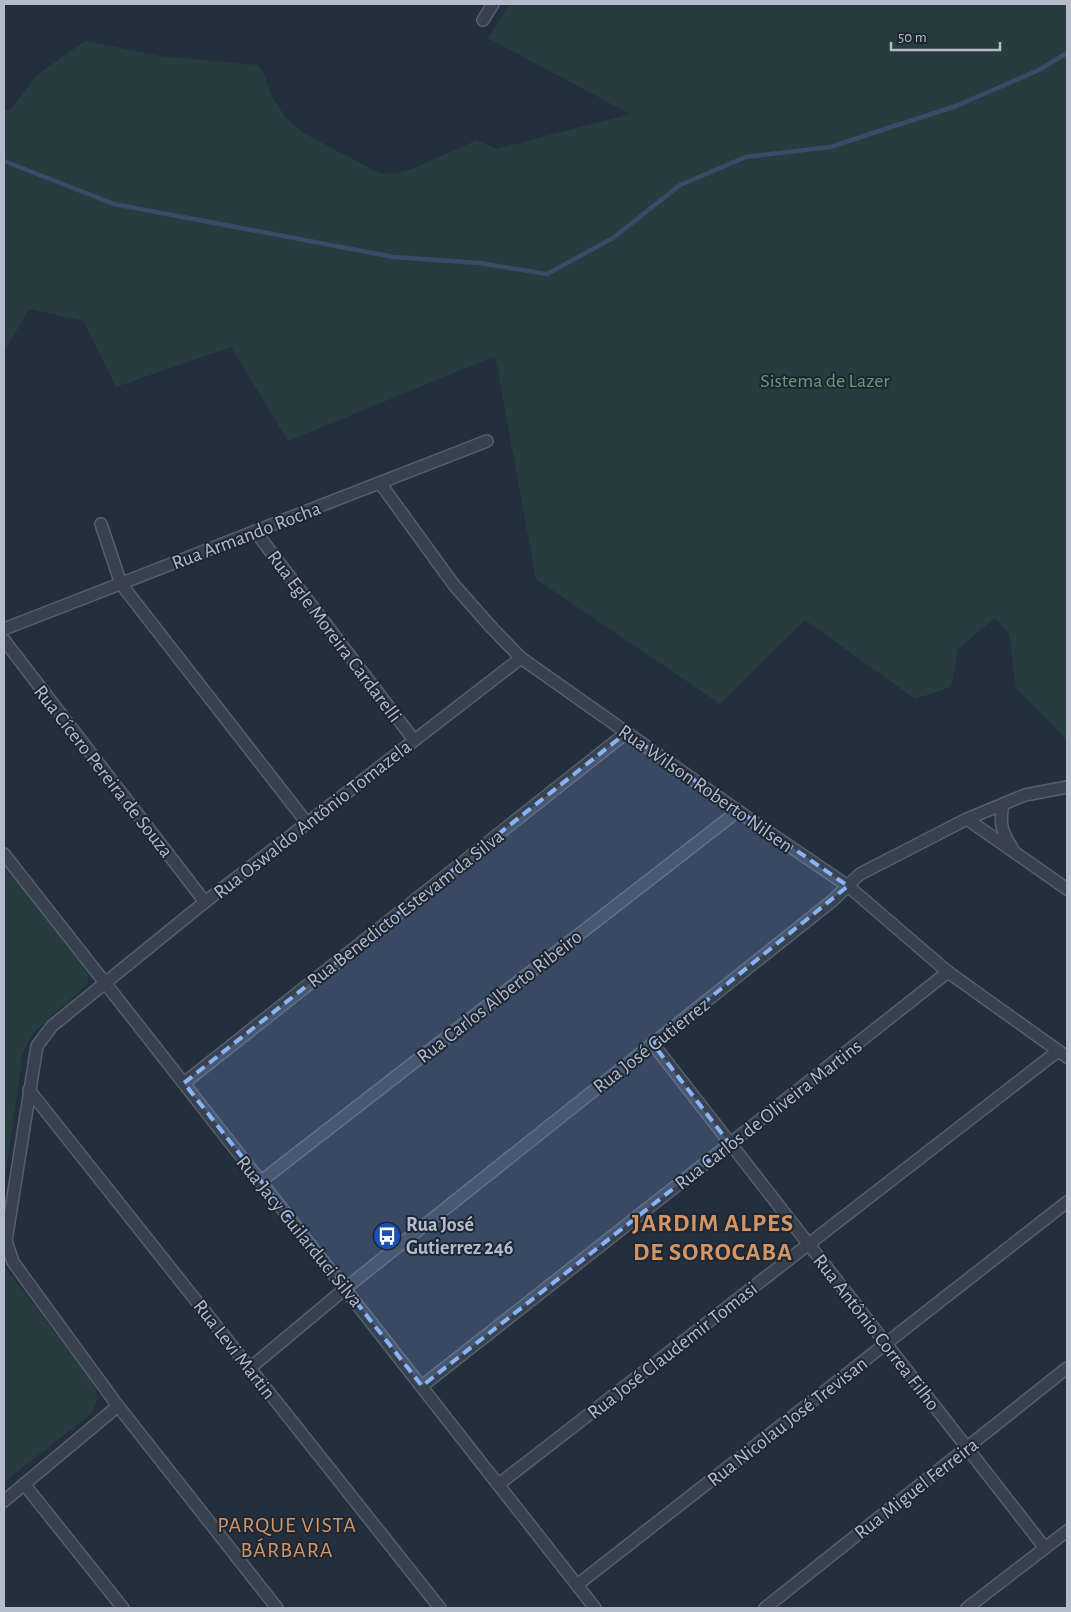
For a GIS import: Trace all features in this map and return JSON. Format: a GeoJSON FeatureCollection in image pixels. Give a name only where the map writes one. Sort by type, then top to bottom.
{"type":"FeatureCollection","features":[{"type":"Feature","properties":{"kind":"street"},"geometry":{"type":"LineString","coordinates":[[483,20],[493,4]]}},
{"type":"Feature","properties":{"kind":"street","name":"Rua Armando Rocha"},"geometry":{"type":"LineString","coordinates":[[4,629],[488,441]]}},
{"type":"Feature","properties":{"kind":"street","name":"Rua Wilson Roberto Nilsen"},"geometry":{"type":"LineString","coordinates":[[380,483],[454,585],[521,658],[848,886],[948,972],[1063,1054]]}},
{"type":"Feature","properties":{"kind":"street"},"geometry":{"type":"LineString","coordinates":[[100,524],[121,584],[307,823]]}},
{"type":"Feature","properties":{"kind":"street","name":"Rua Egle Moreira Cardarelli"},"geometry":{"type":"LineString","coordinates":[[256,531],[414,740]]}},
{"type":"Feature","properties":{"kind":"street","name":"Rua Cícero Pereira de Souza"},"geometry":{"type":"LineString","coordinates":[[4,640],[205,902]]}},
{"type":"Feature","properties":{"kind":"street","name":"Rua Oswaldo Antônio Tomazela"},"geometry":{"type":"LineString","coordinates":[[277,1608],[118,1406],[13,1262],[6,1241],[37,1046],[52,1026],[205,902],[521,658]]}},
{"type":"Feature","properties":{"kind":"street","name":"Rua Benedicto Estevam da Silva"},"geometry":{"type":"LineString","coordinates":[[184,1083],[626,733]]}},
{"type":"Feature","properties":{"kind":"street","name":"Rua José Gutierrez"},"geometry":{"type":"LineString","coordinates":[[250,1368],[346,1288],[832,901],[860,874],[967,819],[1002,804],[1026,795],[1067,786]]}},
{"type":"Feature","properties":{"kind":"street"},"geometry":{"type":"LineString","coordinates":[[1002,804],[1000,818],[1003,833],[1014,852]]}},
{"type":"Feature","properties":{"kind":"street","name":"Rua Carlos Alberto Ribeiro"},"geometry":{"type":"LineString","coordinates":[[260,1182],[738,811]]}},
{"type":"Feature","properties":{"kind":"street"},"geometry":{"type":"LineString","coordinates":[[967,819],[1067,890]]}},
{"type":"Feature","properties":{"kind":"street","name":"Rua Jacy Guilarduci Silva"},"geometry":{"type":"LineString","coordinates":[[4,854],[595,1608]]}},
{"type":"Feature","properties":{"kind":"street","name":"Rua Carlos de Oliveira Martins"},"geometry":{"type":"LineString","coordinates":[[422,1386],[948,972]]}},
{"type":"Feature","properties":{"kind":"street","name":"Rua Antônio Correa Filho"},"geometry":{"type":"LineString","coordinates":[[653,1044],[1045,1548]]}},
{"type":"Feature","properties":{"kind":"street","name":"Rua José Claudemir Tomasi"},"geometry":{"type":"LineString","coordinates":[[499,1484],[808,1244],[1063,1054]]}},
{"type":"Feature","properties":{"kind":"street","name":"Rua Levi Martin"},"geometry":{"type":"LineString","coordinates":[[29,1090],[440,1608]]}},
{"type":"Feature","properties":{"kind":"street","name":"Rua Nicolau José Trevisan"},"geometry":{"type":"LineString","coordinates":[[577,1585],[1067,1202]]}},
{"type":"Feature","properties":{"kind":"street","name":"Rua Miguel Ferreira"},"geometry":{"type":"LineString","coordinates":[[765,1608],[1067,1368]]}},
{"type":"Feature","properties":{"kind":"street"},"geometry":{"type":"LineString","coordinates":[[4,1501],[118,1406]]}},
{"type":"Feature","properties":{"kind":"street"},"geometry":{"type":"LineString","coordinates":[[24,1484],[123,1608]]}},
{"type":"Feature","properties":{"kind":"street"},"geometry":{"type":"LineString","coordinates":[[968,1608],[1067,1531]]}},
{"type":"Feature","properties":{"kind":"highlighted area"},"geometry":{"type":"Polygon","coordinates":[[[626,733],[848,886],[653,1044],[730,1144],[422,1386],[184,1083],[626,733]]]}},
{"type":"Feature","properties":{"kind":"green space","name":"Sistema de Lazer"},"geometry":{"type":"Polygon","coordinates":[[[510,4],[1067,4],[1067,740],[1016,688],[1009,634],[995,618],[958,649],[951,687],[915,699],[805,620],[720,704],[536,579],[495,356],[288,441],[231,347],[116,387],[83,321],[29,309],[4,352],[4,111],[13,107],[38,74],[85,41],[159,56],[258,65],[265,76],[271,95],[286,118],[305,134],[381,174],[412,169],[477,140],[497,149],[630,114],[488,38],[510,4]]]}},
{"type":"Feature","properties":{"kind":"green space"},"geometry":{"type":"Polygon","coordinates":[[[4,861],[89,975],[87,984],[33,1033],[23,1052],[4,1187],[4,861]]]}},
{"type":"Feature","properties":{"kind":"green space"},"geometry":{"type":"Polygon","coordinates":[[[4,1266],[95,1385],[98,1399],[92,1413],[4,1482],[4,1266]]]}},
{"type":"Feature","properties":{"kind":"waterway"},"geometry":{"type":"LineString","coordinates":[[4,161],[114,204],[394,257],[479,263],[547,274],[613,238],[680,185],[746,157],[830,147],[956,106],[1039,70],[1067,53]]}},
{"type":"Feature","properties":{"kind":"place","name":"Rua José Gutierrez 246"},"geometry":{"type":"Point","coordinates":[387,1236]}},
{"type":"Feature","properties":{"kind":"district","name":"JARDIM ALPES DE SOROCABA"},"geometry":{"type":"Point","coordinates":[713,1236]}},
{"type":"Feature","properties":{"kind":"district","name":"PARQUE VISTA BÁRBARA"},"geometry":{"type":"Point","coordinates":[287,1536]}}]}
